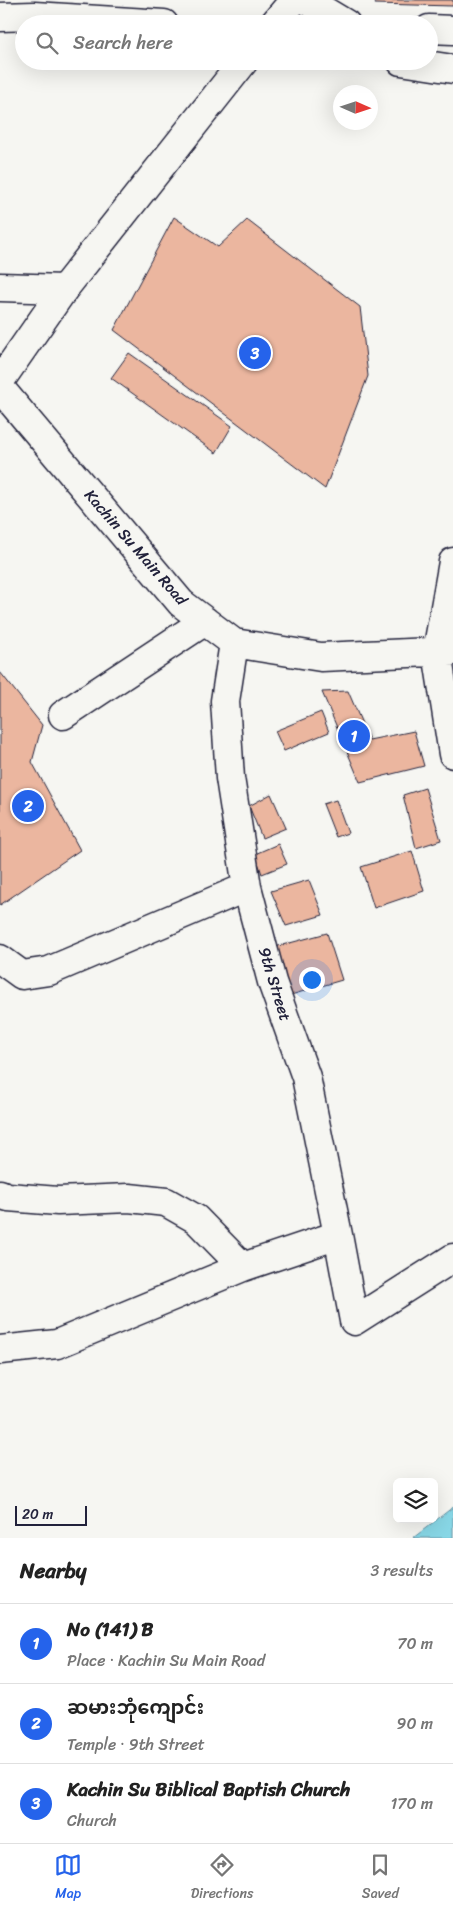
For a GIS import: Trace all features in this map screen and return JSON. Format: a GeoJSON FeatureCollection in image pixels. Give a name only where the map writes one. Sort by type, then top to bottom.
{"type":"FeatureCollection","features":[{"type":"Feature","properties":{"kind":"street"},"geometry":{"type":"LineString","coordinates":[[282,15],[294,0]]}},
{"type":"Feature","properties":{"kind":"street"},"geometry":{"type":"LineString","coordinates":[[306,0],[331,15]]}},
{"type":"Feature","properties":{"kind":"street"},"geometry":{"type":"LineString","coordinates":[[0,17],[36,8],[92,15]]}},
{"type":"Feature","properties":{"kind":"street"},"geometry":{"type":"LineString","coordinates":[[438,29],[453,30]]}},
{"type":"Feature","properties":{"kind":"street"},"geometry":{"type":"LineString","coordinates":[[438,67],[453,69]]}},
{"type":"Feature","properties":{"kind":"street"},"geometry":{"type":"LineString","coordinates":[[0,381],[64,289],[237,70]]}},
{"type":"Feature","properties":{"kind":"street"},"geometry":{"type":"LineString","coordinates":[[0,287],[64,289]]}},
{"type":"Feature","properties":{"kind":"street","name":"Kachin Su Main Road"},"geometry":{"type":"LineString","coordinates":[[0,388],[181,603],[234,643],[321,657],[445,651]]}},
{"type":"Feature","properties":{"kind":"street"},"geometry":{"type":"LineString","coordinates":[[453,562],[445,651],[453,754]]}},
{"type":"Feature","properties":{"kind":"street"},"geometry":{"type":"LineString","coordinates":[[63,715],[205,621]]}},
{"type":"Feature","properties":{"kind":"street","name":"9th Street"},"geometry":{"type":"LineString","coordinates":[[234,643],[225,701],[230,778],[247,887],[272,982],[306,1077],[354,1321],[453,1258]]}},
{"type":"Feature","properties":{"kind":"street"},"geometry":{"type":"LineString","coordinates":[[0,959],[22,975],[49,971],[247,887]]}},
{"type":"Feature","properties":{"kind":"street"},"geometry":{"type":"LineString","coordinates":[[0,1194],[8,1197],[58,1202],[129,1198],[166,1202],[196,1219],[242,1267]]}},
{"type":"Feature","properties":{"kind":"street"},"geometry":{"type":"LineString","coordinates":[[0,1350],[57,1344],[242,1267],[338,1235]]}},
{"type":"Feature","properties":{"kind":"water"},"geometry":{"type":"Polygon","coordinates":[[[453,1507],[453,1538],[413,1538],[432,1523],[438,1523],[438,1519],[453,1507]]]}},
{"type":"Feature","properties":{"kind":"building"},"geometry":{"type":"Polygon","coordinates":[[[377,0],[453,0],[453,6],[375,4],[377,0]]]}},
{"type":"Feature","properties":{"kind":"building"},"geometry":{"type":"Polygon","coordinates":[[[174,217],[218,247],[247,220],[360,307],[368,376],[325,489],[114,330],[174,217]]]}},
{"type":"Feature","properties":{"kind":"building"},"geometry":{"type":"Polygon","coordinates":[[[129,353],[232,426],[216,453],[111,378],[129,353]]]}},
{"type":"Feature","properties":{"kind":"building"},"geometry":{"type":"Polygon","coordinates":[[[0,672],[42,725],[32,762],[80,850],[0,905],[0,672]]]}},
{"type":"Feature","properties":{"kind":"building"},"geometry":{"type":"Polygon","coordinates":[[[348,691],[369,740],[414,731],[424,766],[360,782],[322,692],[348,691]]]}},
{"type":"Feature","properties":{"kind":"building"},"geometry":{"type":"Polygon","coordinates":[[[321,712],[329,732],[284,751],[275,731],[321,712]]]}},
{"type":"Feature","properties":{"kind":"building"},"geometry":{"type":"Polygon","coordinates":[[[425,788],[441,840],[416,848],[403,795],[425,788]]]}},
{"type":"Feature","properties":{"kind":"building"},"geometry":{"type":"Polygon","coordinates":[[[271,794],[286,828],[262,838],[249,806],[271,794]]]}},
{"type":"Feature","properties":{"kind":"building"},"geometry":{"type":"Polygon","coordinates":[[[336,800],[348,833],[336,837],[323,804],[336,800]]]}},
{"type":"Feature","properties":{"kind":"building"},"geometry":{"type":"Polygon","coordinates":[[[278,844],[287,864],[262,874],[255,854],[278,844]]]}},
{"type":"Feature","properties":{"kind":"building"},"geometry":{"type":"Polygon","coordinates":[[[412,851],[424,891],[374,908],[361,867],[412,851]]]}},
{"type":"Feature","properties":{"kind":"building"},"geometry":{"type":"Polygon","coordinates":[[[309,880],[323,915],[286,926],[271,891],[309,880]]]}},
{"type":"Feature","properties":{"kind":"building"},"geometry":{"type":"Polygon","coordinates":[[[327,933],[342,980],[284,997],[271,948],[327,933]]]}},
{"type":"Feature","properties":{"kind":"place","name":"Kachin Su Biblical Baptish Church"},"geometry":{"type":"Point","coordinates":[255,353]}},
{"type":"Feature","properties":{"kind":"place","name":"No (141) B"},"geometry":{"type":"Point","coordinates":[354,736]}},
{"type":"Feature","properties":{"kind":"place","name":"ဆမားဘုံကျောင်း"},"geometry":{"type":"Point","coordinates":[28,806]}}]}
